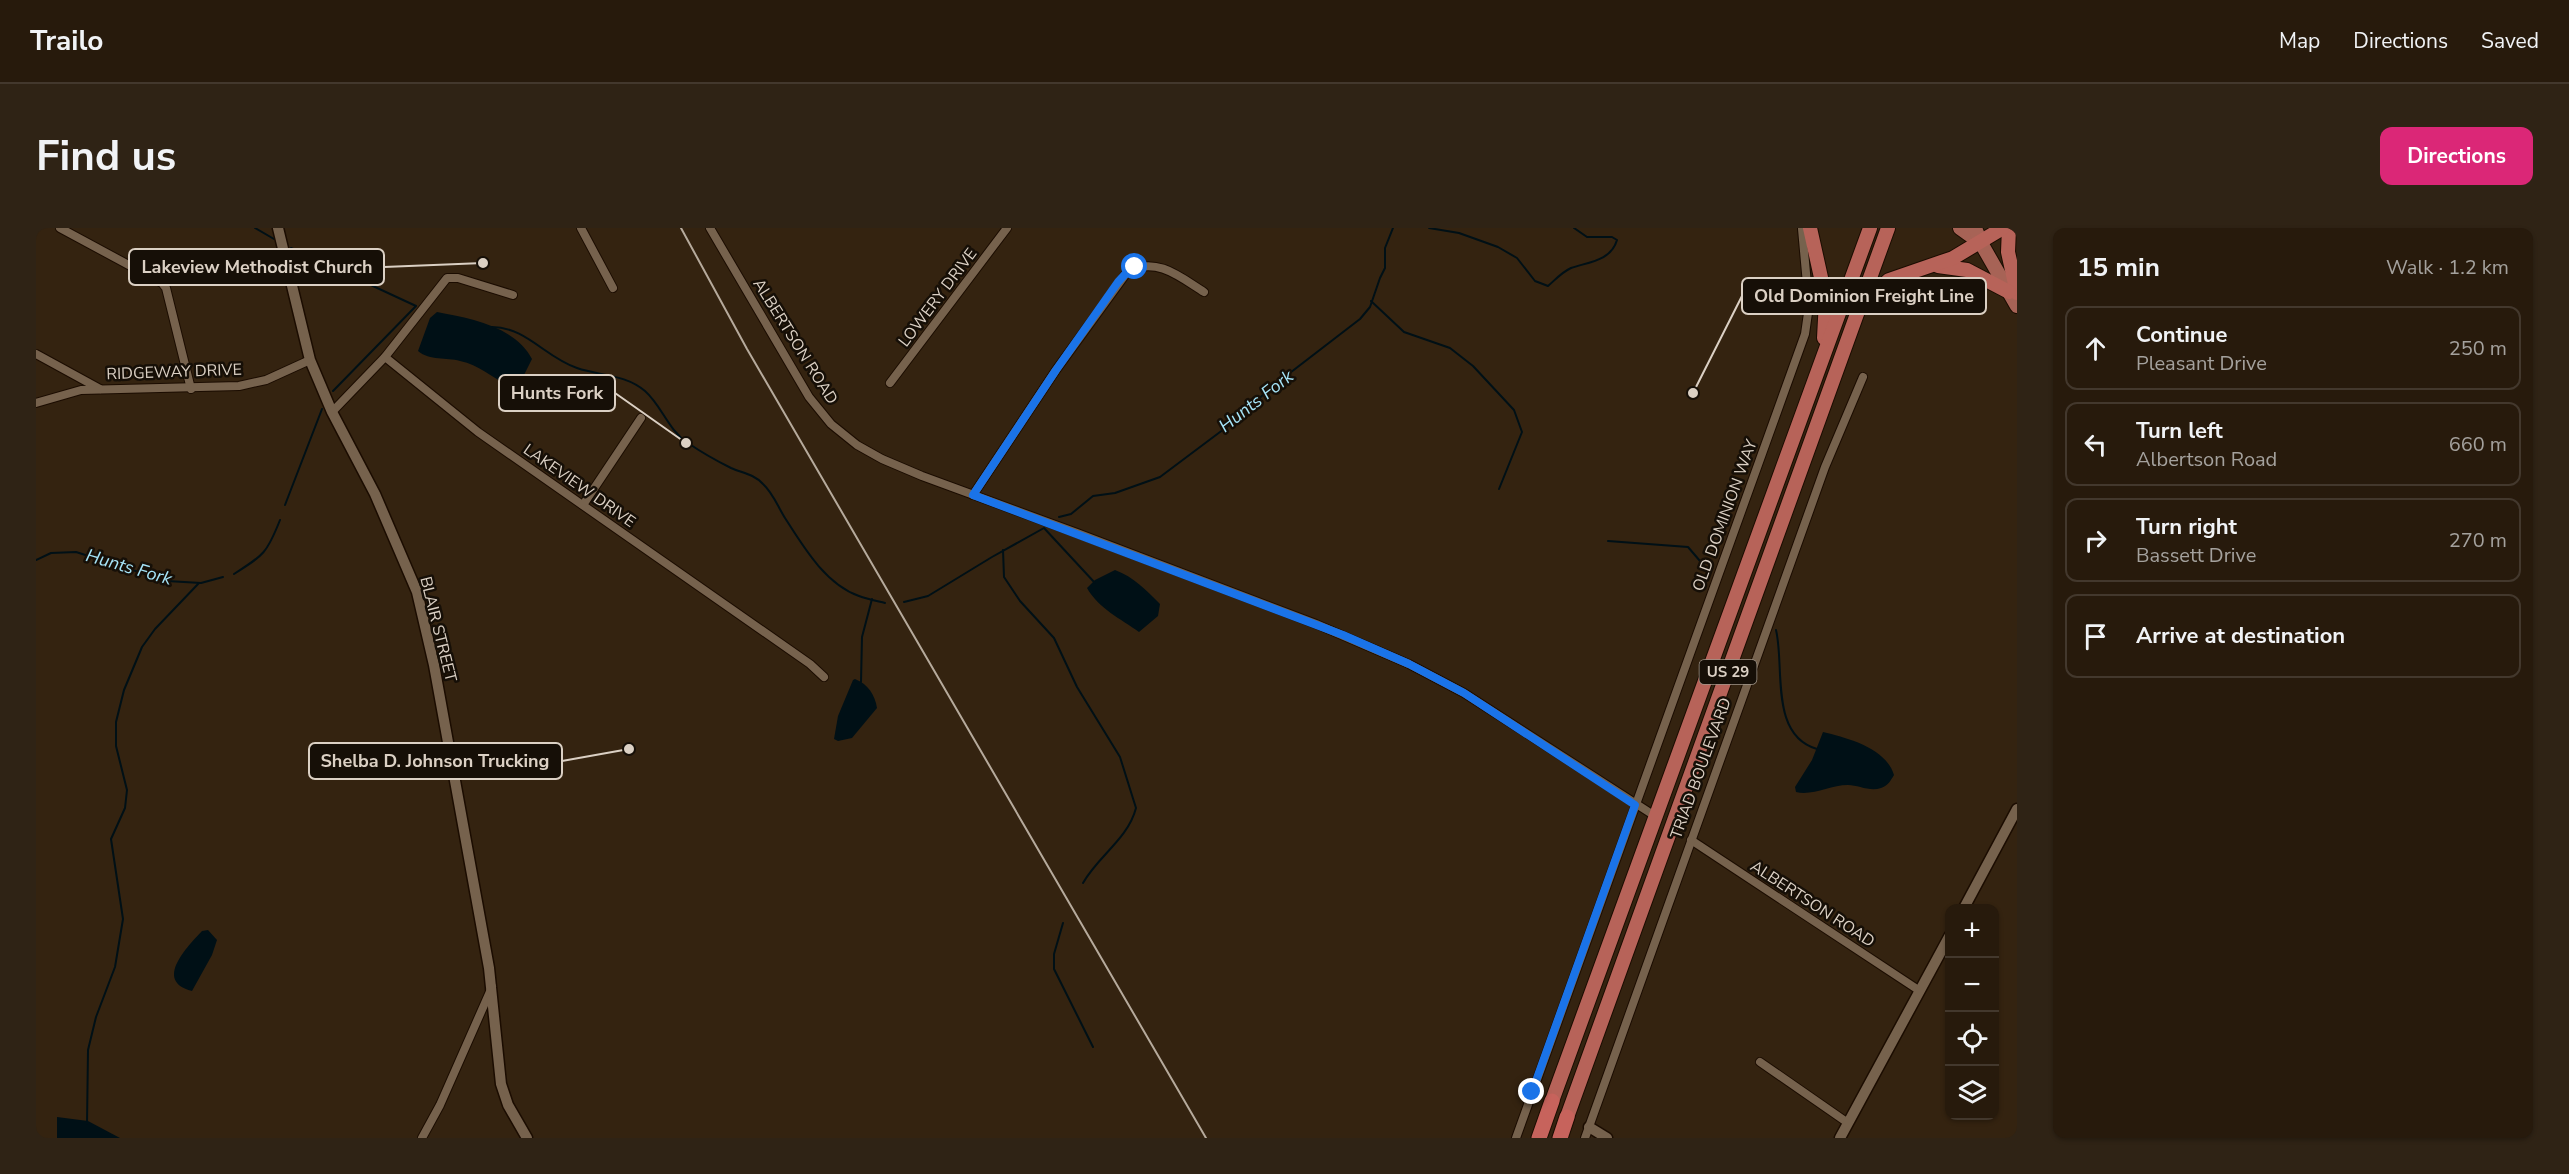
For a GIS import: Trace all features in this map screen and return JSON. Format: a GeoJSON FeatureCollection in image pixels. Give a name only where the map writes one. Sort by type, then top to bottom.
{"type":"FeatureCollection","features":[{"type":"Feature","properties":{"kind":"highway"},"geometry":{"type":"LineString","coordinates":[[1799,422],[1824,338],[1827,316],[1826,300],[1804,228]]}},
{"type":"Feature","properties":{"kind":"highway","name":"US 29"},"geometry":{"type":"LineString","coordinates":[[1539,1138],[1870,228]]}},
{"type":"Feature","properties":{"kind":"highway","name":"US 29"},"geometry":{"type":"LineString","coordinates":[[1560,1138],[1888,228]]}},
{"type":"Feature","properties":{"kind":"highway"},"geometry":{"type":"LineString","coordinates":[[1849,340],[1870,299],[1889,280],[1953,258],[2003,228]]}},
{"type":"Feature","properties":{"kind":"highway"},"geometry":{"type":"LineString","coordinates":[[2009,228],[2008,252],[2013,293]]}},
{"type":"Feature","properties":{"kind":"highway"},"geometry":{"type":"LineString","coordinates":[[1933,265],[1967,270],[2013,293]]}},
{"type":"Feature","properties":{"kind":"main road"},"geometry":{"type":"LineString","coordinates":[[1960,228],[1981,243]]}},
{"type":"Feature","properties":{"kind":"main road"},"geometry":{"type":"LineString","coordinates":[[1975,228],[1981,243],[2013,293],[2017,306]]}},
{"type":"Feature","properties":{"kind":"street"},"geometry":{"type":"LineString","coordinates":[[60,228],[162,283],[171,307],[191,389]]}},
{"type":"Feature","properties":{"kind":"street","name":"BLAIR STREET"},"geometry":{"type":"LineString","coordinates":[[278,228],[310,360],[333,412],[375,494],[417,592],[434,665],[492,987],[501,1084],[507,1105],[527,1138]]}},
{"type":"Feature","properties":{"kind":"street"},"geometry":{"type":"LineString","coordinates":[[581,228],[613,288]]}},
{"type":"Feature","properties":{"kind":"street","name":"ALBERTSON ROAD"},"geometry":{"type":"LineString","coordinates":[[710,228],[809,397],[831,424],[857,445],[882,459],[1343,635],[1409,664],[1464,693],[1655,816]]}},
{"type":"Feature","properties":{"kind":"street","name":"LOWERY DRIVE"},"geometry":{"type":"LineString","coordinates":[[890,383],[1007,228]]}},
{"type":"Feature","properties":{"kind":"street","name":"OLD DOMINION WAY"},"geometry":{"type":"LineString","coordinates":[[1516,1138],[1805,334],[1809,306],[1804,228]]}},
{"type":"Feature","properties":{"kind":"street"},"geometry":{"type":"LineString","coordinates":[[973,495],[1056,370],[1128,271],[1141,265],[1159,266],[1174,272],[1204,292]]}},
{"type":"Feature","properties":{"kind":"street"},"geometry":{"type":"LineString","coordinates":[[333,412],[385,357],[447,278],[458,278],[513,295]]}},
{"type":"Feature","properties":{"kind":"street"},"geometry":{"type":"LineString","coordinates":[[36,354],[100,388]]}},
{"type":"Feature","properties":{"kind":"street","name":"LAKEVIEW DRIVE"},"geometry":{"type":"LineString","coordinates":[[385,357],[478,432],[824,677]]}},
{"type":"Feature","properties":{"kind":"street","name":"RIDGEWAY DRIVE"},"geometry":{"type":"LineString","coordinates":[[36,402],[81,390],[100,388],[223,388],[254,383],[310,360]]}},
{"type":"Feature","properties":{"kind":"street","name":"TRIAD BOULEVARD"},"geometry":{"type":"LineString","coordinates":[[1587,1133],[1690,840],[1826,467],[1863,377]]}},
{"type":"Feature","properties":{"kind":"street"},"geometry":{"type":"LineString","coordinates":[[584,505],[641,418]]}},
{"type":"Feature","properties":{"kind":"street"},"geometry":{"type":"LineString","coordinates":[[1967,904],[2017,809]]}},
{"type":"Feature","properties":{"kind":"street","name":"ALBERTSON ROAD"},"geometry":{"type":"LineString","coordinates":[[1690,840],[1920,991]]}},
{"type":"Feature","properties":{"kind":"street"},"geometry":{"type":"LineString","coordinates":[[1840,1138],[1945,944]]}},
{"type":"Feature","properties":{"kind":"street"},"geometry":{"type":"LineString","coordinates":[[422,1138],[440,1105],[492,987]]}},
{"type":"Feature","properties":{"kind":"street"},"geometry":{"type":"LineString","coordinates":[[1760,1062],[1848,1123]]}},
{"type":"Feature","properties":{"kind":"street"},"geometry":{"type":"LineString","coordinates":[[1587,1133],[1607,1138]]}},
{"type":"Feature","properties":{"kind":"shaded area"},"geometry":{"type":"Polygon","coordinates":[[[437,312],[490,325],[514,339],[532,359],[521,381],[508,385],[467,363],[433,358],[418,351],[430,318],[437,312]]]}},
{"type":"Feature","properties":{"kind":"shaded area"},"geometry":{"type":"Polygon","coordinates":[[[1115,570],[1134,580],[1160,604],[1158,616],[1139,632],[1104,607],[1087,588],[1095,580],[1115,570]]]}},
{"type":"Feature","properties":{"kind":"shaded area"},"geometry":{"type":"Polygon","coordinates":[[[855,679],[870,691],[877,708],[852,738],[838,741],[834,739],[838,716],[855,679]]]}},
{"type":"Feature","properties":{"kind":"shaded area"},"geometry":{"type":"Polygon","coordinates":[[[1823,732],[1844,737],[1875,751],[1890,766],[1894,775],[1890,781],[1886,786],[1877,789],[1848,785],[1809,793],[1796,792],[1795,787],[1812,760],[1823,732]]]}},
{"type":"Feature","properties":{"kind":"shaded area"},"geometry":{"type":"Polygon","coordinates":[[[208,930],[217,940],[212,955],[192,991],[175,980],[174,972],[189,945],[202,931],[208,930]]]}},
{"type":"Feature","properties":{"kind":"shaded area"},"geometry":{"type":"Polygon","coordinates":[[[57,1117],[88,1121],[120,1138],[57,1138],[57,1117]]]}},
{"type":"Feature","properties":{"kind":"waterway"},"geometry":{"type":"LineString","coordinates":[[255,228],[274,239]]}},
{"type":"Feature","properties":{"kind":"waterway","name":"Hunts Fork"},"geometry":{"type":"LineString","coordinates":[[1059,517],[1071,514],[1093,496],[1115,493],[1160,477],[1240,417],[1269,389],[1360,319],[1370,307],[1385,268],[1385,248],[1393,228]]}},
{"type":"Feature","properties":{"kind":"waterway","name":"Hunts Fork"},"geometry":{"type":"LineString","coordinates":[[1429,228],[1459,233],[1498,247],[1517,258],[1535,281],[1548,286],[1571,268],[1604,257],[1614,247],[1617,240],[1612,237],[1587,237],[1574,228]]}},
{"type":"Feature","properties":{"kind":"waterway"},"geometry":{"type":"LineString","coordinates":[[291,248],[416,306],[333,391]]}},
{"type":"Feature","properties":{"kind":"waterway"},"geometry":{"type":"LineString","coordinates":[[1371,301],[1404,332],[1450,348],[1473,366],[1514,410],[1522,432],[1499,489]]}},
{"type":"Feature","properties":{"kind":"waterway","name":"Hunts Fork"},"geometry":{"type":"LineString","coordinates":[[492,327],[504,328],[526,337],[555,357],[577,368],[621,378],[637,385],[651,397],[681,438],[709,456],[752,476],[763,484],[773,496],[807,552],[836,583],[859,596],[885,603]]}},
{"type":"Feature","properties":{"kind":"waterway","name":"Hunts Fork"},"geometry":{"type":"LineString","coordinates":[[285,505],[322,409]]}},
{"type":"Feature","properties":{"kind":"waterway","name":"Hunts Fork"},"geometry":{"type":"LineString","coordinates":[[234,574],[268,547],[280,520]]}},
{"type":"Feature","properties":{"kind":"waterway","name":"Hunts Fork"},"geometry":{"type":"LineString","coordinates":[[904,602],[928,596],[1044,528],[1095,583]]}},
{"type":"Feature","properties":{"kind":"waterway"},"geometry":{"type":"LineString","coordinates":[[1608,541],[1688,547],[1706,568]]}},
{"type":"Feature","properties":{"kind":"waterway"},"geometry":{"type":"LineString","coordinates":[[1003,550],[1004,577],[1020,601],[1054,638],[1077,687],[1120,757],[1136,808],[1120,838],[1096,864],[1083,883]]}},
{"type":"Feature","properties":{"kind":"waterway","name":"Hunts Fork"},"geometry":{"type":"LineString","coordinates":[[36,560],[51,553],[76,552],[167,581],[201,583],[223,577]]}},
{"type":"Feature","properties":{"kind":"waterway"},"geometry":{"type":"LineString","coordinates":[[87,1124],[88,1050],[96,1017],[115,967],[123,919],[111,839],[125,808],[127,790],[116,746],[116,722],[124,690],[142,647],[155,629],[199,583]]}},
{"type":"Feature","properties":{"kind":"waterway"},"geometry":{"type":"LineString","coordinates":[[861,682],[862,637],[872,599]]}},
{"type":"Feature","properties":{"kind":"waterway"},"geometry":{"type":"LineString","coordinates":[[1776,630],[1785,715],[1792,730],[1802,741],[1817,749]]}},
{"type":"Feature","properties":{"kind":"waterway"},"geometry":{"type":"LineString","coordinates":[[1063,923],[1054,954],[1054,969],[1093,1047]]}},
{"type":"Feature","properties":{"kind":"railway"},"geometry":{"type":"LineString","coordinates":[[681,228],[747,349],[1206,1138]]}},
{"type":"Feature","properties":{"kind":"place","name":"Lakeview Methodist Church"},"geometry":{"type":"Point","coordinates":[483,263]}},
{"type":"Feature","properties":{"kind":"place","name":"Old Dominion Freight Line"},"geometry":{"type":"Point","coordinates":[1693,393]}},
{"type":"Feature","properties":{"kind":"place","name":"Hunts Fork"},"geometry":{"type":"Point","coordinates":[686,443]}},
{"type":"Feature","properties":{"kind":"place","name":"Shelba D. Johnson Trucking"},"geometry":{"type":"Point","coordinates":[629,749]}},
{"type":"Feature","properties":{"kind":"route"},"geometry":{"type":"LineString","coordinates":[[1135,267],[1118,282],[973,495],[1077,532],[1343,635],[1409,664],[1464,693],[1635,805],[1532,1092]]}}]}
